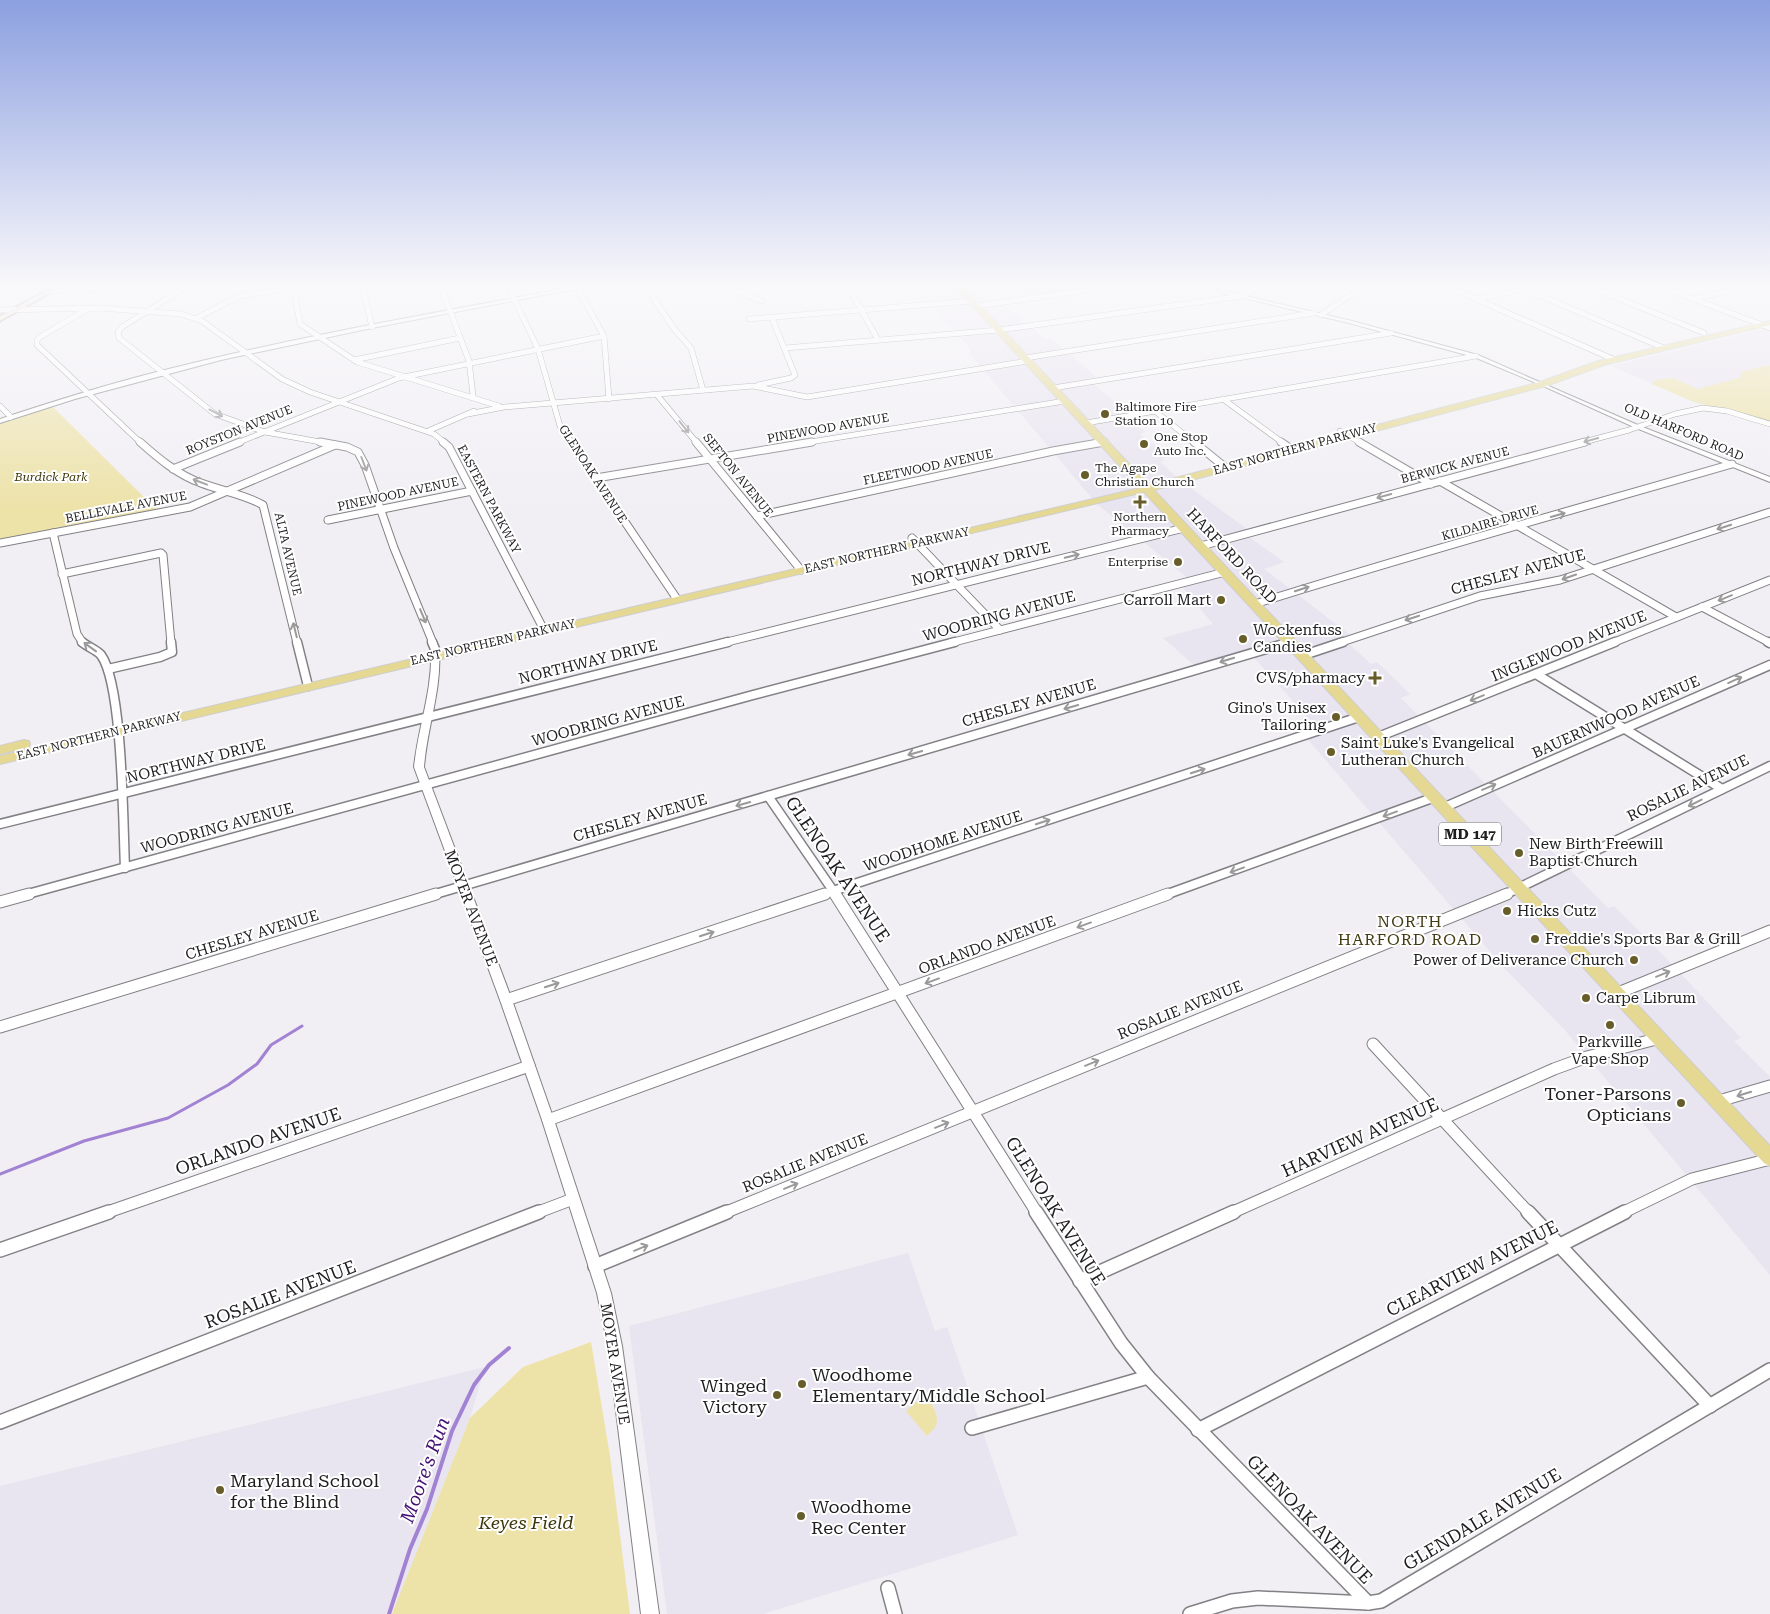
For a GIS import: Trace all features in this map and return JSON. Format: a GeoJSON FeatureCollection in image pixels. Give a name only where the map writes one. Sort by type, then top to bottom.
{"type":"FeatureCollection","features":[{"type":"Feature","properties":{"kind":"main road","name":"EAST NORTHERN PARKWAY"},"geometry":{"type":"LineString","coordinates":[[1539,382],[1597,359]]}},
{"type":"Feature","properties":{"kind":"main road","name":"HARFORD ROAD"},"geometry":{"type":"LineString","coordinates":[[1027,360],[1224,572],[1304,655],[1359,717],[1719,1101],[1770,1158]]}},
{"type":"Feature","properties":{"kind":"main road","name":"EAST NORTHERN PARKWAY"},"geometry":{"type":"LineString","coordinates":[[0,760],[118,727],[1144,486],[1539,382],[1614,360]]}},
{"type":"Feature","properties":{"kind":"main road","name":"EAST NORTHERN PARKWAY"},"geometry":{"type":"LineString","coordinates":[[0,750],[118,727]]}},
{"type":"Feature","properties":{"kind":"street","name":"ALTA AVENUE"},"geometry":{"type":"LineString","coordinates":[[53,359],[142,444],[172,469],[200,483],[256,500],[265,507],[307,682]]}},
{"type":"Feature","properties":{"kind":"street","name":"MOYER AVENUE"},"geometry":{"type":"LineString","coordinates":[[145,359],[201,405],[215,414],[265,432],[352,448],[360,454],[394,548],[436,652],[436,683],[419,752],[419,767],[424,785],[506,1000],[548,1120],[610,1318],[650,1614]]}},
{"type":"Feature","properties":{"kind":"street"},"geometry":{"type":"LineString","coordinates":[[0,421],[87,393],[216,359]]}},
{"type":"Feature","properties":{"kind":"street","name":"EASTERN PARKWAY"},"geometry":{"type":"LineString","coordinates":[[256,359],[291,384],[428,431],[441,438],[449,447],[543,627]]}},
{"type":"Feature","properties":{"kind":"street"},"geometry":{"type":"LineString","coordinates":[[467,359],[473,395],[471,397]]}},
{"type":"Feature","properties":{"kind":"street","name":"ROYSTON AVENUE"},"geometry":{"type":"LineString","coordinates":[[172,469],[404,377],[491,359]]}},
{"type":"Feature","properties":{"kind":"street","name":"GLENOAK AVENUE"},"geometry":{"type":"LineString","coordinates":[[541,359],[560,426],[675,596]]}},
{"type":"Feature","properties":{"kind":"street"},"geometry":{"type":"LineString","coordinates":[[606,359],[609,399]]}},
{"type":"Feature","properties":{"kind":"street"},"geometry":{"type":"LineString","coordinates":[[694,359],[703,390]]}},
{"type":"Feature","properties":{"kind":"street"},"geometry":{"type":"LineString","coordinates":[[468,414],[504,407],[753,386],[791,378],[795,374],[789,359]]}},
{"type":"Feature","properties":{"kind":"street"},"geometry":{"type":"LineString","coordinates":[[753,386],[807,396],[1031,359]]}},
{"type":"Feature","properties":{"kind":"street"},"geometry":{"type":"LineString","coordinates":[[1053,388],[1229,359]]}},
{"type":"Feature","properties":{"kind":"street"},"geometry":{"type":"LineString","coordinates":[[1086,423],[1456,359]]}},
{"type":"Feature","properties":{"kind":"street","name":"OLD HARFORD ROAD"},"geometry":{"type":"LineString","coordinates":[[1484,359],[1638,426],[1770,480]]}},
{"type":"Feature","properties":{"kind":"street"},"geometry":{"type":"LineString","coordinates":[[354,360],[504,407]]}},
{"type":"Feature","properties":{"kind":"street","name":"SEFTON AVENUE"},"geometry":{"type":"LineString","coordinates":[[657,394],[799,567]]}},
{"type":"Feature","properties":{"kind":"street"},"geometry":{"type":"LineString","coordinates":[[1223,399],[1289,448]]}},
{"type":"Feature","properties":{"kind":"street","name":"PINEWOOD AVENUE"},"geometry":{"type":"LineString","coordinates":[[596,478],[988,412],[1065,401]]}},
{"type":"Feature","properties":{"kind":"street"},"geometry":{"type":"LineString","coordinates":[[428,431],[491,403]]}},
{"type":"Feature","properties":{"kind":"street"},"geometry":{"type":"LineString","coordinates":[[0,406],[11,417]]}},
{"type":"Feature","properties":{"kind":"street","name":"BERWICK AVENUE"},"geometry":{"type":"LineString","coordinates":[[1201,546],[1431,484],[1700,408],[1770,424]]}},
{"type":"Feature","properties":{"kind":"street"},"geometry":{"type":"LineString","coordinates":[[1155,411],[1224,466]]}},
{"type":"Feature","properties":{"kind":"street"},"geometry":{"type":"LineString","coordinates":[[1343,433],[1431,484]]}},
{"type":"Feature","properties":{"kind":"street","name":"FLEETWOOD AVENUE"},"geometry":{"type":"LineString","coordinates":[[757,516],[1053,451],[1104,442]]}},
{"type":"Feature","properties":{"kind":"street","name":"BELLEVALE AVENUE"},"geometry":{"type":"LineString","coordinates":[[0,543],[178,511],[335,445]]}},
{"type":"Feature","properties":{"kind":"street","name":"KILDAIRE DRIVE"},"geometry":{"type":"LineString","coordinates":[[1255,604],[1398,559],[1451,546],[1732,464]]}},
{"type":"Feature","properties":{"kind":"street"},"geometry":{"type":"LineString","coordinates":[[1440,481],[1676,617]]}},
{"type":"Feature","properties":{"kind":"street","name":"PINEWOOD AVENUE"},"geometry":{"type":"LineString","coordinates":[[328,520],[472,491]]}},
{"type":"Feature","properties":{"kind":"street","name":"CHESLEY AVENUE"},"geometry":{"type":"LineString","coordinates":[[1304,655],[1480,596],[1548,583],[1770,512]]}},
{"type":"Feature","properties":{"kind":"street","name":"NORTHWAY DRIVE"},"geometry":{"type":"LineString","coordinates":[[0,824],[1184,528]]}},
{"type":"Feature","properties":{"kind":"street"},"geometry":{"type":"LineString","coordinates":[[53,533],[76,634],[83,643],[103,657],[108,669],[118,727],[125,868]]}},
{"type":"Feature","properties":{"kind":"street"},"geometry":{"type":"LineString","coordinates":[[914,540],[1000,630]]}},
{"type":"Feature","properties":{"kind":"street"},"geometry":{"type":"LineString","coordinates":[[62,574],[161,553],[164,559],[173,650],[170,654],[108,669]]}},
{"type":"Feature","properties":{"kind":"street","name":"WOODRING AVENUE"},"geometry":{"type":"LineString","coordinates":[[0,902],[424,785],[1000,630],[1224,572]]}},
{"type":"Feature","properties":{"kind":"street","name":"INGLEWOOD AVENUE"},"geometry":{"type":"LineString","coordinates":[[1378,737],[1770,580]]}},
{"type":"Feature","properties":{"kind":"street"},"geometry":{"type":"LineString","coordinates":[[1702,607],[1770,643]]}},
{"type":"Feature","properties":{"kind":"street","name":"CHESLEY AVENUE"},"geometry":{"type":"LineString","coordinates":[[0,1027],[463,886],[1290,642]]}},
{"type":"Feature","properties":{"kind":"street","name":"BAUERNWOOD AVENUE"},"geometry":{"type":"LineString","coordinates":[[1440,802],[1624,729],[1770,665]]}},
{"type":"Feature","properties":{"kind":"street"},"geometry":{"type":"LineString","coordinates":[[1536,674],[1722,789]]}},
{"type":"Feature","properties":{"kind":"street","name":"WOODHOME AVENUE"},"geometry":{"type":"LineString","coordinates":[[506,1000],[1359,717]]}},
{"type":"Feature","properties":{"kind":"street","name":"ROSALIE AVENUE"},"geometry":{"type":"LineString","coordinates":[[595,1266],[1520,889],[1770,766]]}},
{"type":"Feature","properties":{"kind":"street","name":"GLENOAK AVENUE"},"geometry":{"type":"LineString","coordinates":[[768,796],[833,891],[1121,1344],[1148,1377],[1198,1430],[1368,1603]]}},
{"type":"Feature","properties":{"kind":"street","name":"ORLANDO AVENUE"},"geometry":{"type":"LineString","coordinates":[[548,1120],[898,993],[1440,802]]}},
{"type":"Feature","properties":{"kind":"street"},"geometry":{"type":"LineString","coordinates":[[1618,993],[1770,931]]}},
{"type":"Feature","properties":{"kind":"street","name":"HARVIEW AVENUE"},"geometry":{"type":"LineString","coordinates":[[1080,1282],[1576,1060],[1660,1038]]}},
{"type":"Feature","properties":{"kind":"street"},"geometry":{"type":"LineString","coordinates":[[1373,1044],[1558,1245],[1710,1406]]}},
{"type":"Feature","properties":{"kind":"street","name":"ORLANDO AVENUE"},"geometry":{"type":"LineString","coordinates":[[0,1250],[529,1066]]}},
{"type":"Feature","properties":{"kind":"street"},"geometry":{"type":"LineString","coordinates":[[1719,1101],[1770,1086]]}},
{"type":"Feature","properties":{"kind":"street","name":"CLEARVIEW AVENUE"},"geometry":{"type":"LineString","coordinates":[[1198,1430],[1558,1245],[1692,1179],[1770,1158]]}},
{"type":"Feature","properties":{"kind":"street","name":"ROSALIE AVENUE"},"geometry":{"type":"LineString","coordinates":[[0,1422],[573,1199]]}},
{"type":"Feature","properties":{"kind":"street","name":"GLENDALE AVENUE"},"geometry":{"type":"LineString","coordinates":[[1190,1614],[1224,1603],[1258,1598],[1368,1603],[1381,1601],[1770,1370]]}},
{"type":"Feature","properties":{"kind":"street"},"geometry":{"type":"LineString","coordinates":[[972,1428],[1148,1377]]}},
{"type":"Feature","properties":{"kind":"street"},"geometry":{"type":"LineString","coordinates":[[888,1588],[896,1614]]}},
{"type":"Feature","properties":{"kind":"shaded area"},"geometry":{"type":"Polygon","coordinates":[[[974,359],[1076,359],[1100,380],[1091,382],[1131,415],[1126,416],[1146,432],[1140,434],[1169,457],[1162,458],[1164,461],[1160,462],[1180,480],[1251,532],[1245,534],[1284,562],[1264,569],[1354,638],[1346,641],[1371,664],[1377,662],[1410,694],[1401,698],[1608,908],[1614,906],[1666,958],[1741,1038],[1734,1041],[1770,1077],[1770,1275],[1564,1029],[1505,969],[1304,735],[1319,730],[1251,654],[1227,660],[1222,657],[1194,665],[1163,638],[1213,624],[1179,583],[1190,580],[1097,504],[974,359]]]}},
{"type":"Feature","properties":{"kind":"shaded area"},"geometry":{"type":"Polygon","coordinates":[[[1639,359],[1770,359],[1770,422],[1694,402],[1611,366],[1639,359]]]}},
{"type":"Feature","properties":{"kind":"shaded area","name":"Woodhome Elementary/Middle School"},"geometry":{"type":"Polygon","coordinates":[[[908,1253],[935,1331],[947,1327],[1018,1535],[763,1614],[667,1614],[629,1326],[908,1253]]]}},
{"type":"Feature","properties":{"kind":"shaded area","name":"Maryland School for the Blind"},"geometry":{"type":"Polygon","coordinates":[[[485,1367],[470,1418],[392,1614],[0,1614],[0,1486],[485,1367]]]}},
{"type":"Feature","properties":{"kind":"green space"},"geometry":{"type":"Polygon","coordinates":[[[1770,365],[1770,422],[1694,402],[1652,384],[1655,380],[1673,378],[1698,389],[1742,377],[1740,372],[1770,365]]]}},
{"type":"Feature","properties":{"kind":"green space","name":"Burdick Park"},"geometry":{"type":"Polygon","coordinates":[[[52,406],[158,511],[0,540],[0,423],[52,406]]]}},
{"type":"Feature","properties":{"kind":"green space","name":"Keyes Field"},"geometry":{"type":"Polygon","coordinates":[[[591,1342],[610,1456],[630,1614],[392,1614],[470,1418],[523,1367],[591,1342]]]}},
{"type":"Feature","properties":{"kind":"green space"},"geometry":{"type":"Polygon","coordinates":[[[918,1400],[927,1400],[932,1405],[936,1416],[936,1426],[927,1436],[906,1411],[918,1400]]]}},
{"type":"Feature","properties":{"kind":"waterway"},"geometry":{"type":"LineString","coordinates":[[0,1174],[84,1141],[168,1118],[228,1085],[257,1064],[271,1045],[302,1026]]}},
{"type":"Feature","properties":{"kind":"waterway","name":"Moore's Run"},"geometry":{"type":"LineString","coordinates":[[389,1614],[410,1549],[427,1509],[452,1431],[474,1385],[489,1365],[509,1348]]}},
{"type":"Feature","properties":{"kind":"place","name":"Baltimore Fire Station 10"},"geometry":{"type":"Point","coordinates":[1105,414]}},
{"type":"Feature","properties":{"kind":"place","name":"One Stop Auto Inc."},"geometry":{"type":"Point","coordinates":[1144,444]}},
{"type":"Feature","properties":{"kind":"place","name":"The Agape Christian Church"},"geometry":{"type":"Point","coordinates":[1085,475]}},
{"type":"Feature","properties":{"kind":"place","name":"Northern Pharmacy"},"geometry":{"type":"Point","coordinates":[1140,502]}},
{"type":"Feature","properties":{"kind":"place","name":"Enterprise"},"geometry":{"type":"Point","coordinates":[1178,562]}},
{"type":"Feature","properties":{"kind":"place","name":"Carroll Mart"},"geometry":{"type":"Point","coordinates":[1221,600]}},
{"type":"Feature","properties":{"kind":"place","name":"Wockenfuss Candies"},"geometry":{"type":"Point","coordinates":[1243,639]}},
{"type":"Feature","properties":{"kind":"place","name":"CVS/pharmacy"},"geometry":{"type":"Point","coordinates":[1375,678]}},
{"type":"Feature","properties":{"kind":"place","name":"Gino's Unisex Tailoring"},"geometry":{"type":"Point","coordinates":[1336,717]}},
{"type":"Feature","properties":{"kind":"place","name":"Saint Luke's Evangelical Lutheran Church"},"geometry":{"type":"Point","coordinates":[1331,752]}},
{"type":"Feature","properties":{"kind":"place","name":"New Birth Freewill Baptist Church"},"geometry":{"type":"Point","coordinates":[1519,853]}},
{"type":"Feature","properties":{"kind":"place","name":"Hicks Cutz"},"geometry":{"type":"Point","coordinates":[1507,911]}},
{"type":"Feature","properties":{"kind":"place","name":"Freddie's Sports Bar & Grill"},"geometry":{"type":"Point","coordinates":[1535,939]}},
{"type":"Feature","properties":{"kind":"place","name":"Power of Deliverance Church"},"geometry":{"type":"Point","coordinates":[1634,960]}},
{"type":"Feature","properties":{"kind":"place","name":"Carpe Librum"},"geometry":{"type":"Point","coordinates":[1586,998]}},
{"type":"Feature","properties":{"kind":"place","name":"Parkville Vape Shop"},"geometry":{"type":"Point","coordinates":[1610,1025]}},
{"type":"Feature","properties":{"kind":"place","name":"Toner-Parsons Opticians"},"geometry":{"type":"Point","coordinates":[1681,1103]}},
{"type":"Feature","properties":{"kind":"place","name":"Woodhome Elementary/Middle School"},"geometry":{"type":"Point","coordinates":[802,1384]}},
{"type":"Feature","properties":{"kind":"place","name":"Winged Victory"},"geometry":{"type":"Point","coordinates":[777,1395]}},
{"type":"Feature","properties":{"kind":"place","name":"Maryland School for the Blind"},"geometry":{"type":"Point","coordinates":[220,1490]}},
{"type":"Feature","properties":{"kind":"place","name":"Woodhome Rec Center"},"geometry":{"type":"Point","coordinates":[801,1516]}},
{"type":"Feature","properties":{"kind":"district","name":"NORTH HARFORD ROAD"},"geometry":{"type":"Point","coordinates":[1410,930]}}]}
